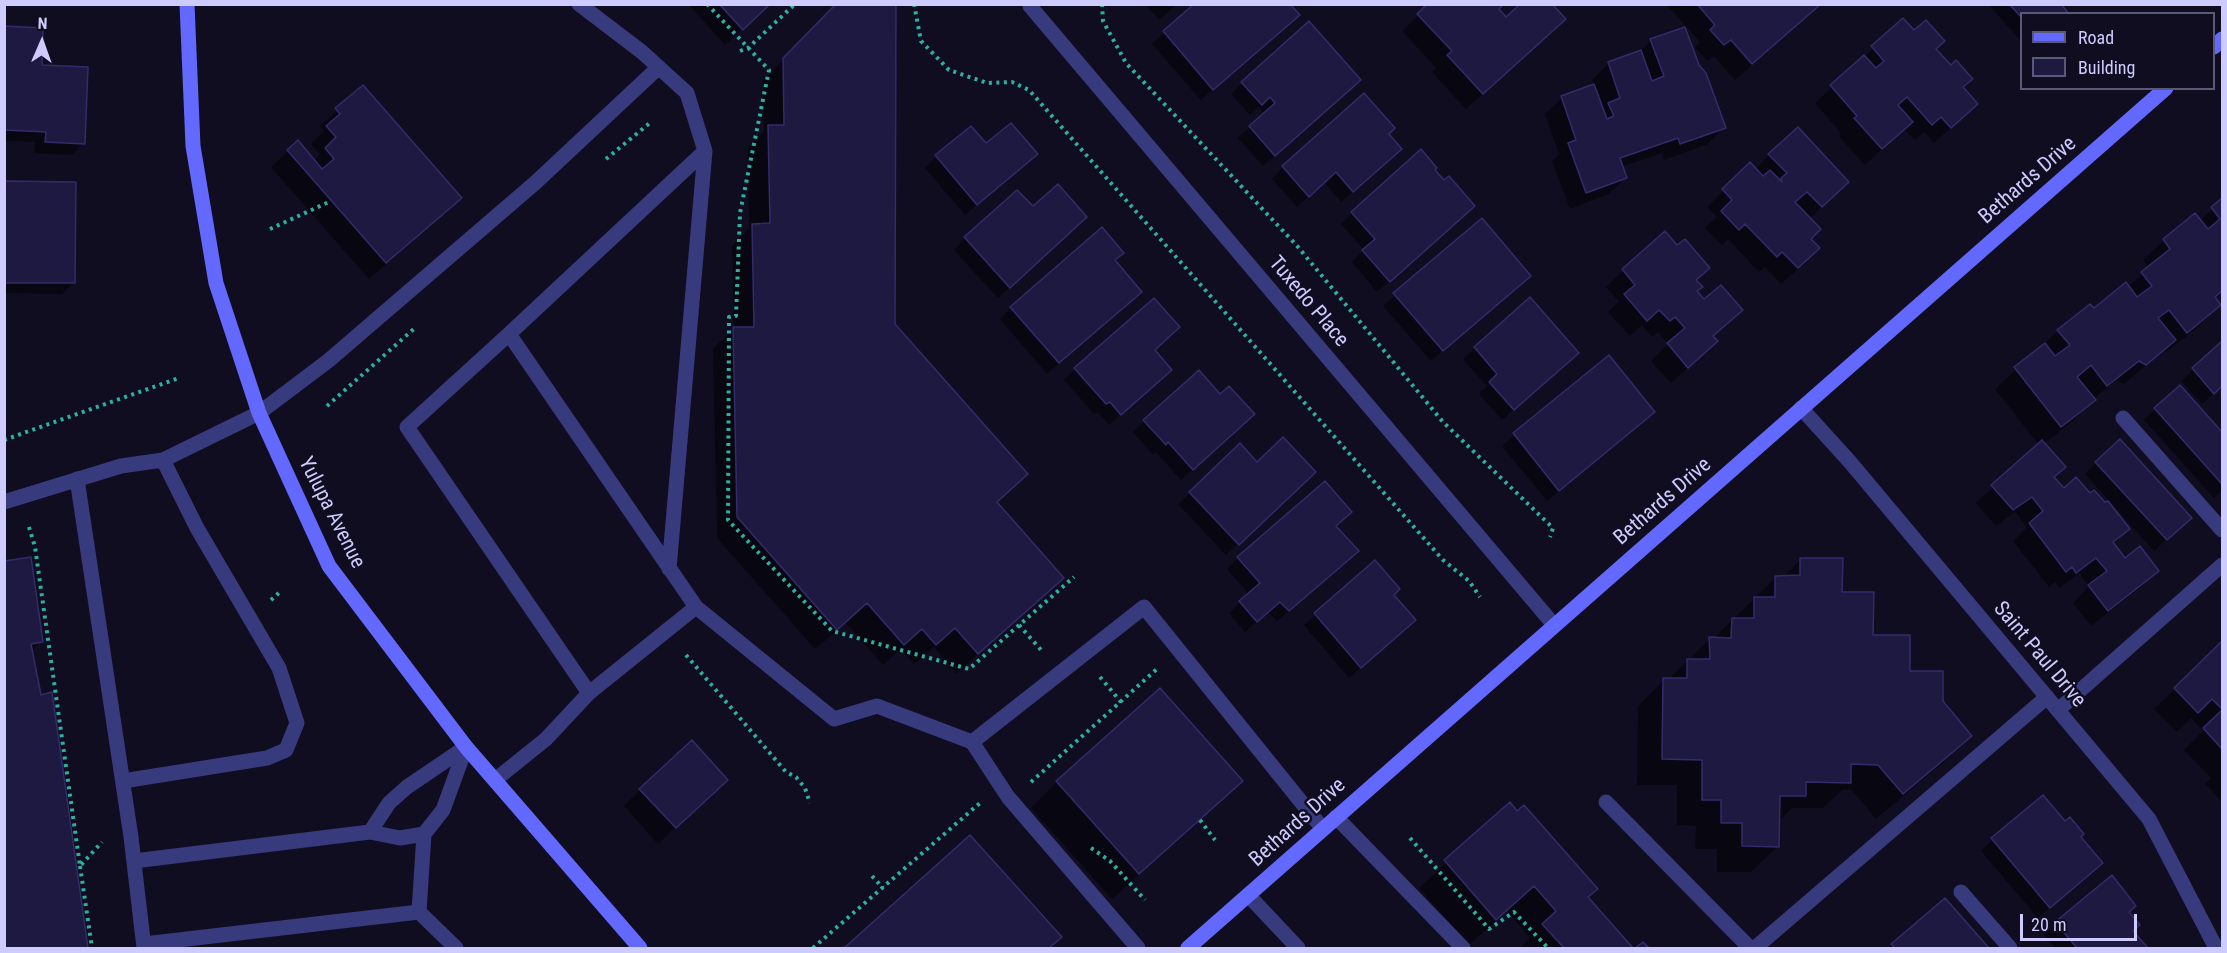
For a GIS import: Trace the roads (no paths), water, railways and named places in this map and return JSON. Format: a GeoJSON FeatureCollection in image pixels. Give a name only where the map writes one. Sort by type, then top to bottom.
{"type":"FeatureCollection","features":[{"type":"Feature","properties":{"kind":"street","name":"Yulupa Avenue"},"geometry":{"type":"LineString","coordinates":[[187,4],[193,146],[216,283],[260,413],[329,566],[466,747],[640,948]]}},
{"type":"Feature","properties":{"kind":"street"},"geometry":{"type":"LineString","coordinates":[[579,4],[642,52],[687,93],[705,151],[669,569]]}},
{"type":"Feature","properties":{"kind":"street","name":"Tuxedo Place"},"geometry":{"type":"LineString","coordinates":[[1030,6],[1554,625]]}},
{"type":"Feature","properties":{"kind":"street"},"geometry":{"type":"LineString","coordinates":[[4,502],[120,466],[163,460],[260,413],[328,361],[526,191],[659,67]]}},
{"type":"Feature","properties":{"kind":"street","name":"Bethards Drive"},"geometry":{"type":"LineString","coordinates":[[1188,948],[2164,90]]}},
{"type":"Feature","properties":{"kind":"street"},"geometry":{"type":"LineString","coordinates":[[589,693],[407,427],[705,151]]}},
{"type":"Feature","properties":{"kind":"street"},"geometry":{"type":"LineString","coordinates":[[509,334],[696,607],[834,719],[877,706],[972,742],[1008,797],[1138,948]]}},
{"type":"Feature","properties":{"kind":"street","name":"Saint Paul Drive"},"geometry":{"type":"LineString","coordinates":[[1801,408],[1850,462],[2149,819],[2216,948]]}},
{"type":"Feature","properties":{"kind":"street"},"geometry":{"type":"LineString","coordinates":[[2123,418],[2223,530]]}},
{"type":"Feature","properties":{"kind":"street"},"geometry":{"type":"LineString","coordinates":[[123,781],[267,758],[286,750],[297,723],[279,668],[197,528],[163,460]]}},
{"type":"Feature","properties":{"kind":"street"},"geometry":{"type":"LineString","coordinates":[[77,479],[123,781],[144,946],[419,912]]}},
{"type":"Feature","properties":{"kind":"street"},"geometry":{"type":"LineString","coordinates":[[2058,710],[2223,565]]}},
{"type":"Feature","properties":{"kind":"street"},"geometry":{"type":"LineString","coordinates":[[495,780],[546,739],[589,693],[696,607]]}},
{"type":"Feature","properties":{"kind":"street"},"geometry":{"type":"LineString","coordinates":[[972,742],[1144,607],[1323,830]]}},
{"type":"Feature","properties":{"kind":"street"},"geometry":{"type":"LineString","coordinates":[[1755,948],[2047,697]]}},
{"type":"Feature","properties":{"kind":"street"},"geometry":{"type":"LineString","coordinates":[[370,832],[389,803],[407,787],[466,747]]}},
{"type":"Feature","properties":{"kind":"street"},"geometry":{"type":"LineString","coordinates":[[456,948],[419,912],[424,834],[443,810],[466,747]]}},
{"type":"Feature","properties":{"kind":"street"},"geometry":{"type":"LineString","coordinates":[[1606,802],[1750,948]]}},
{"type":"Feature","properties":{"kind":"street"},"geometry":{"type":"LineString","coordinates":[[1336,817],[1464,948]]}},
{"type":"Feature","properties":{"kind":"street"},"geometry":{"type":"LineString","coordinates":[[134,861],[370,832],[400,838],[424,834]]}},
{"type":"Feature","properties":{"kind":"street"},"geometry":{"type":"LineString","coordinates":[[1961,892],[2010,948]]}},
{"type":"Feature","properties":{"kind":"street"},"geometry":{"type":"LineString","coordinates":[[1248,895],[1298,948]]}}]}
